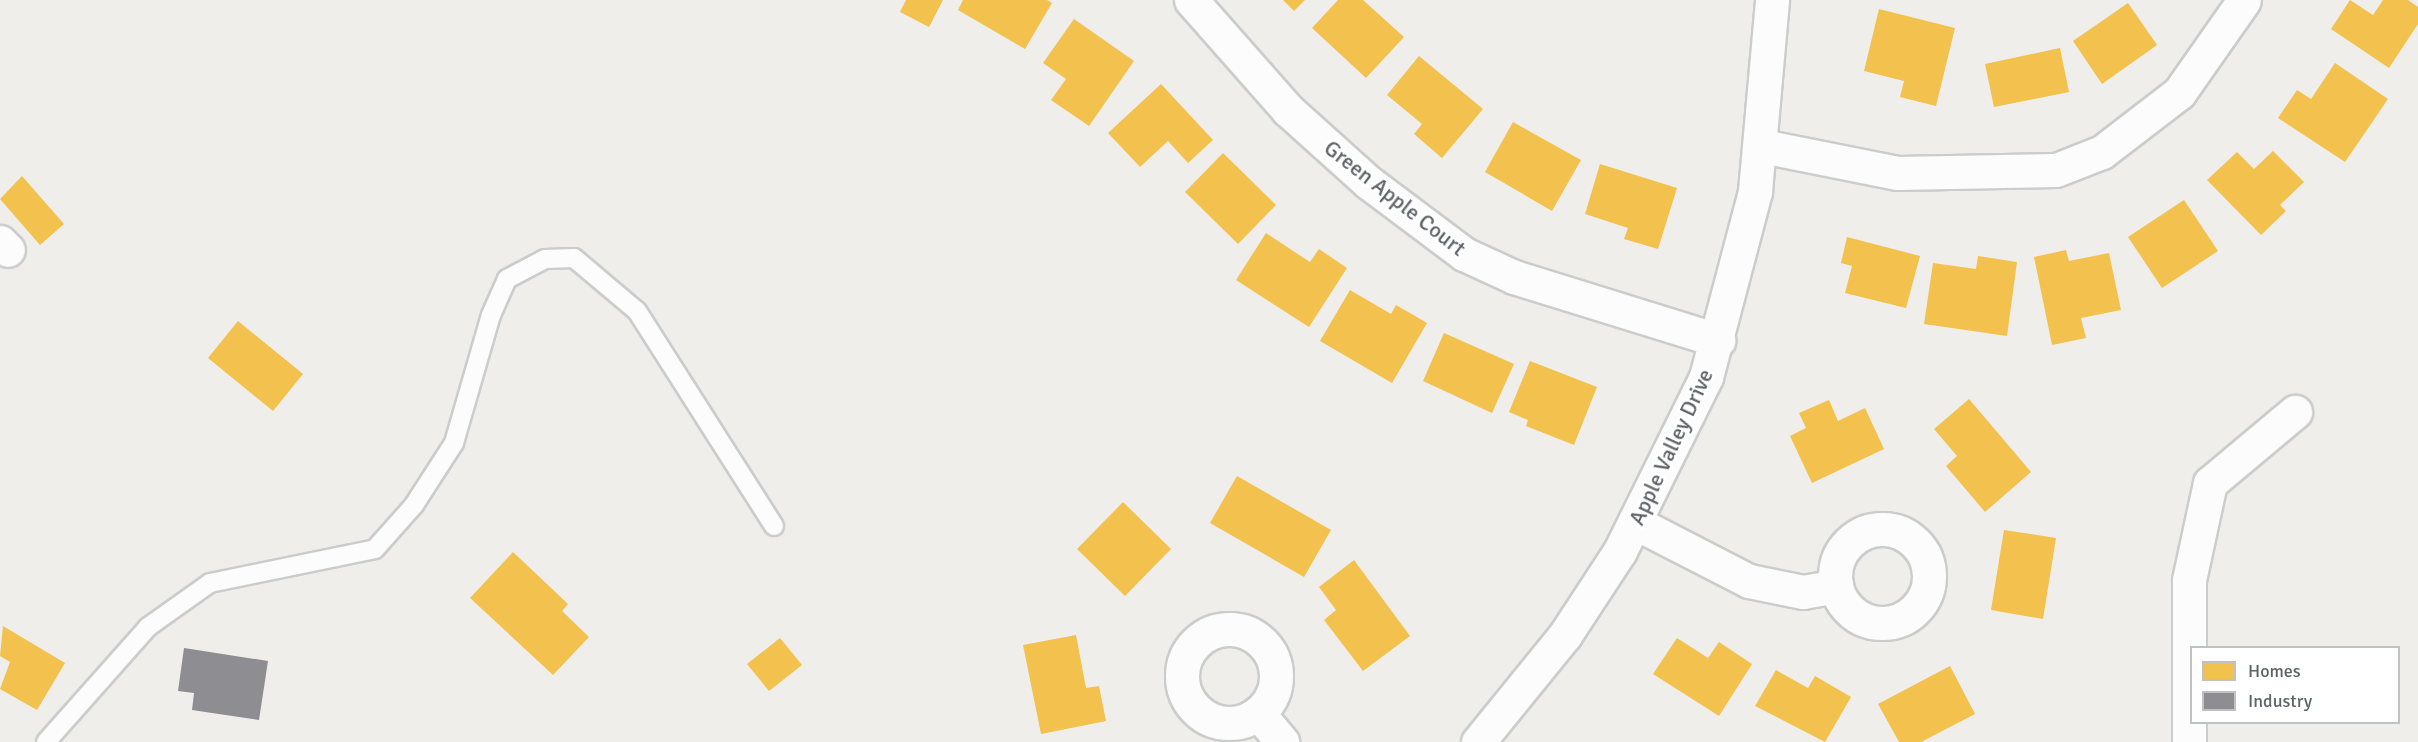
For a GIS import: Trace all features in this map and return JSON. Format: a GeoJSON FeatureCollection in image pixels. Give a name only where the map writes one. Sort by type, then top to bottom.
{"type":"FeatureCollection","features":[{"type":"Feature","properties":{"kind":"street","name":"Green Apple Court"},"geometry":{"type":"LineString","coordinates":[[1191,0],[1288,110],[1368,182],[1464,254],[1514,277],[1718,340]]}},
{"type":"Feature","properties":{"kind":"street","name":"Apple Valley Drive"},"geometry":{"type":"LineString","coordinates":[[1478,742],[1565,635],[1636,523],[1697,400],[1718,340],[1762,146],[1772,0]]}},
{"type":"Feature","properties":{"kind":"street"},"geometry":{"type":"LineString","coordinates":[[1762,146],[1897,173],[2056,170],[2102,152],[2179,93],[2244,0]]}},
{"type":"Feature","properties":{"kind":"street"},"geometry":{"type":"LineString","coordinates":[[2188,742],[2189,580],[2210,483],[2295,412]]}},
{"type":"Feature","properties":{"kind":"street"},"geometry":{"type":"LineString","coordinates":[[1636,523],[1749,581],[1803,592],[1836,586]]}},
{"type":"Feature","properties":{"kind":"street"},"geometry":{"type":"LineString","coordinates":[[1258,714],[1282,742]]}},
{"type":"Feature","properties":{"kind":"lane"},"geometry":{"type":"LineString","coordinates":[[46,742],[148,627],[210,583],[375,549],[414,505],[454,443],[491,315],[507,279],[545,259],[574,258],[637,311],[774,526]]}},
{"type":"Feature","properties":{"kind":"building: Homes"},"geometry":{"type":"Polygon","coordinates":[[[906,0],[943,0],[929,27],[900,12],[906,0]]]}},
{"type":"Feature","properties":{"kind":"building: Homes"},"geometry":{"type":"Polygon","coordinates":[[[963,0],[1047,0],[1052,3],[1025,49],[958,10],[963,0]]]}},
{"type":"Feature","properties":{"kind":"building: Homes"},"geometry":{"type":"Polygon","coordinates":[[[1283,0],[1305,0],[1294,11],[1283,0]]]}},
{"type":"Feature","properties":{"kind":"building: Homes"},"geometry":{"type":"Polygon","coordinates":[[[1338,0],[1363,0],[1404,37],[1366,78],[1312,28],[1338,0]]]}},
{"type":"Feature","properties":{"kind":"building: Homes"},"geometry":{"type":"Polygon","coordinates":[[[2350,0],[2373,15],[2383,0],[2408,0],[2418,7],[2418,24],[2389,68],[2331,29],[2350,0]]]}},
{"type":"Feature","properties":{"kind":"building: Homes"},"geometry":{"type":"Polygon","coordinates":[[[2128,3],[2157,45],[2102,84],[2073,41],[2128,3]]]}},
{"type":"Feature","properties":{"kind":"building: Homes"},"geometry":{"type":"Polygon","coordinates":[[[1879,9],[1955,28],[1936,106],[1900,97],[1904,81],[1864,71],[1879,9]]]}},
{"type":"Feature","properties":{"kind":"building: Homes"},"geometry":{"type":"Polygon","coordinates":[[[1074,19],[1134,61],[1089,126],[1051,100],[1066,79],[1043,63],[1074,19]]]}},
{"type":"Feature","properties":{"kind":"building: Homes"},"geometry":{"type":"Polygon","coordinates":[[[2060,48],[2069,92],[1994,107],[1985,64],[2060,48]]]}},
{"type":"Feature","properties":{"kind":"building: Homes"},"geometry":{"type":"Polygon","coordinates":[[[1419,56],[1483,109],[1442,158],[1414,134],[1422,124],[1387,95],[1419,56]]]}},
{"type":"Feature","properties":{"kind":"building: Homes"},"geometry":{"type":"Polygon","coordinates":[[[2335,63],[2388,99],[2345,162],[2278,118],[2297,90],[2311,99],[2335,63]]]}},
{"type":"Feature","properties":{"kind":"building: Homes"},"geometry":{"type":"Polygon","coordinates":[[[1161,84],[1213,140],[1188,163],[1168,141],[1140,167],[1108,133],[1161,84]]]}},
{"type":"Feature","properties":{"kind":"building: Homes"},"geometry":{"type":"Polygon","coordinates":[[[1513,122],[1581,160],[1552,211],[1485,172],[1513,122]]]}},
{"type":"Feature","properties":{"kind":"building: Homes"},"geometry":{"type":"Polygon","coordinates":[[[2273,151],[2304,182],[2280,205],[2286,211],[2261,235],[2207,180],[2237,152],[2254,169],[2273,151]]]}},
{"type":"Feature","properties":{"kind":"building: Homes"},"geometry":{"type":"Polygon","coordinates":[[[1223,153],[1276,205],[1238,244],[1185,192],[1223,153]]]}},
{"type":"Feature","properties":{"kind":"building: Homes"},"geometry":{"type":"Polygon","coordinates":[[[1600,164],[1677,188],[1658,249],[1624,239],[1628,228],[1585,214],[1600,164]]]}},
{"type":"Feature","properties":{"kind":"building: Homes"},"geometry":{"type":"Polygon","coordinates":[[[22,176],[64,224],[40,245],[0,199],[22,176]]]}},
{"type":"Feature","properties":{"kind":"building: Homes"},"geometry":{"type":"Polygon","coordinates":[[[2184,200],[2218,251],[2162,288],[2128,237],[2184,200]]]}},
{"type":"Feature","properties":{"kind":"building: Homes"},"geometry":{"type":"Polygon","coordinates":[[[1266,233],[1310,262],[1319,249],[1347,268],[1309,327],[1236,280],[1266,233]]]}},
{"type":"Feature","properties":{"kind":"building: Homes"},"geometry":{"type":"Polygon","coordinates":[[[1847,237],[1920,256],[1906,308],[1845,293],[1852,266],[1841,263],[1847,237]]]}},
{"type":"Feature","properties":{"kind":"building: Homes"},"geometry":{"type":"Polygon","coordinates":[[[2066,250],[2069,261],[2109,253],[2121,310],[2081,318],[2086,338],[2052,345],[2034,257],[2066,250]]]}},
{"type":"Feature","properties":{"kind":"building: Homes"},"geometry":{"type":"Polygon","coordinates":[[[1978,256],[2017,262],[2007,336],[1924,324],[1933,263],[1976,269],[1978,256]]]}},
{"type":"Feature","properties":{"kind":"building: Homes"},"geometry":{"type":"Polygon","coordinates":[[[1350,290],[1391,314],[1396,305],[1427,323],[1392,383],[1320,341],[1350,290]]]}},
{"type":"Feature","properties":{"kind":"building: Homes"},"geometry":{"type":"Polygon","coordinates":[[[238,321],[303,374],[273,411],[208,358],[238,321]]]}},
{"type":"Feature","properties":{"kind":"building: Homes"},"geometry":{"type":"Polygon","coordinates":[[[1444,333],[1514,364],[1492,413],[1423,381],[1444,333]]]}},
{"type":"Feature","properties":{"kind":"building: Homes"},"geometry":{"type":"Polygon","coordinates":[[[1530,361],[1597,387],[1574,445],[1526,426],[1528,420],[1509,412],[1530,361]]]}},
{"type":"Feature","properties":{"kind":"building: Homes"},"geometry":{"type":"Polygon","coordinates":[[[1969,399],[2031,472],[1985,512],[1946,466],[1957,456],[1934,429],[1969,399]]]}},
{"type":"Feature","properties":{"kind":"building: Homes"},"geometry":{"type":"Polygon","coordinates":[[[1829,400],[1838,421],[1865,408],[1884,449],[1812,483],[1790,436],[1806,428],[1799,413],[1829,400]]]}},
{"type":"Feature","properties":{"kind":"building: Homes"},"geometry":{"type":"Polygon","coordinates":[[[1237,476],[1331,530],[1304,577],[1210,523],[1237,476]]]}},
{"type":"Feature","properties":{"kind":"building: Homes"},"geometry":{"type":"Polygon","coordinates":[[[1123,502],[1171,549],[1125,596],[1077,549],[1123,502]]]}},
{"type":"Feature","properties":{"kind":"building: Homes"},"geometry":{"type":"Polygon","coordinates":[[[2004,530],[2056,538],[2043,619],[1991,610],[2004,530]]]}},
{"type":"Feature","properties":{"kind":"building: Homes"},"geometry":{"type":"Polygon","coordinates":[[[513,552],[568,604],[562,611],[589,637],[553,675],[470,598],[513,552]]]}},
{"type":"Feature","properties":{"kind":"building: Homes"},"geometry":{"type":"Polygon","coordinates":[[[1354,560],[1410,636],[1363,671],[1324,620],[1336,610],[1319,587],[1354,560]]]}},
{"type":"Feature","properties":{"kind":"building: Homes"},"geometry":{"type":"Polygon","coordinates":[[[3,626],[65,663],[37,710],[0,689],[10,662],[0,656],[3,626]]]}},
{"type":"Feature","properties":{"kind":"building: Homes"},"geometry":{"type":"Polygon","coordinates":[[[1076,635],[1086,688],[1099,686],[1106,721],[1041,734],[1023,645],[1076,635]]]}},
{"type":"Feature","properties":{"kind":"building: Homes"},"geometry":{"type":"Polygon","coordinates":[[[780,638],[802,665],[769,691],[747,664],[780,638]]]}},
{"type":"Feature","properties":{"kind":"building: Homes"},"geometry":{"type":"Polygon","coordinates":[[[1677,638],[1708,658],[1719,642],[1752,664],[1719,716],[1653,674],[1677,638]]]}},
{"type":"Feature","properties":{"kind":"building: Homes"},"geometry":{"type":"Polygon","coordinates":[[[1950,666],[1975,714],[1921,742],[1899,742],[1878,704],[1950,666]]]}},
{"type":"Feature","properties":{"kind":"building: Homes"},"geometry":{"type":"Polygon","coordinates":[[[1776,670],[1808,688],[1815,676],[1851,697],[1825,742],[1755,706],[1776,670]]]}},
{"type":"Feature","properties":{"kind":"building: Industry"},"geometry":{"type":"Polygon","coordinates":[[[184,648],[268,661],[259,720],[192,710],[194,693],[178,691],[184,648]]]}}]}
